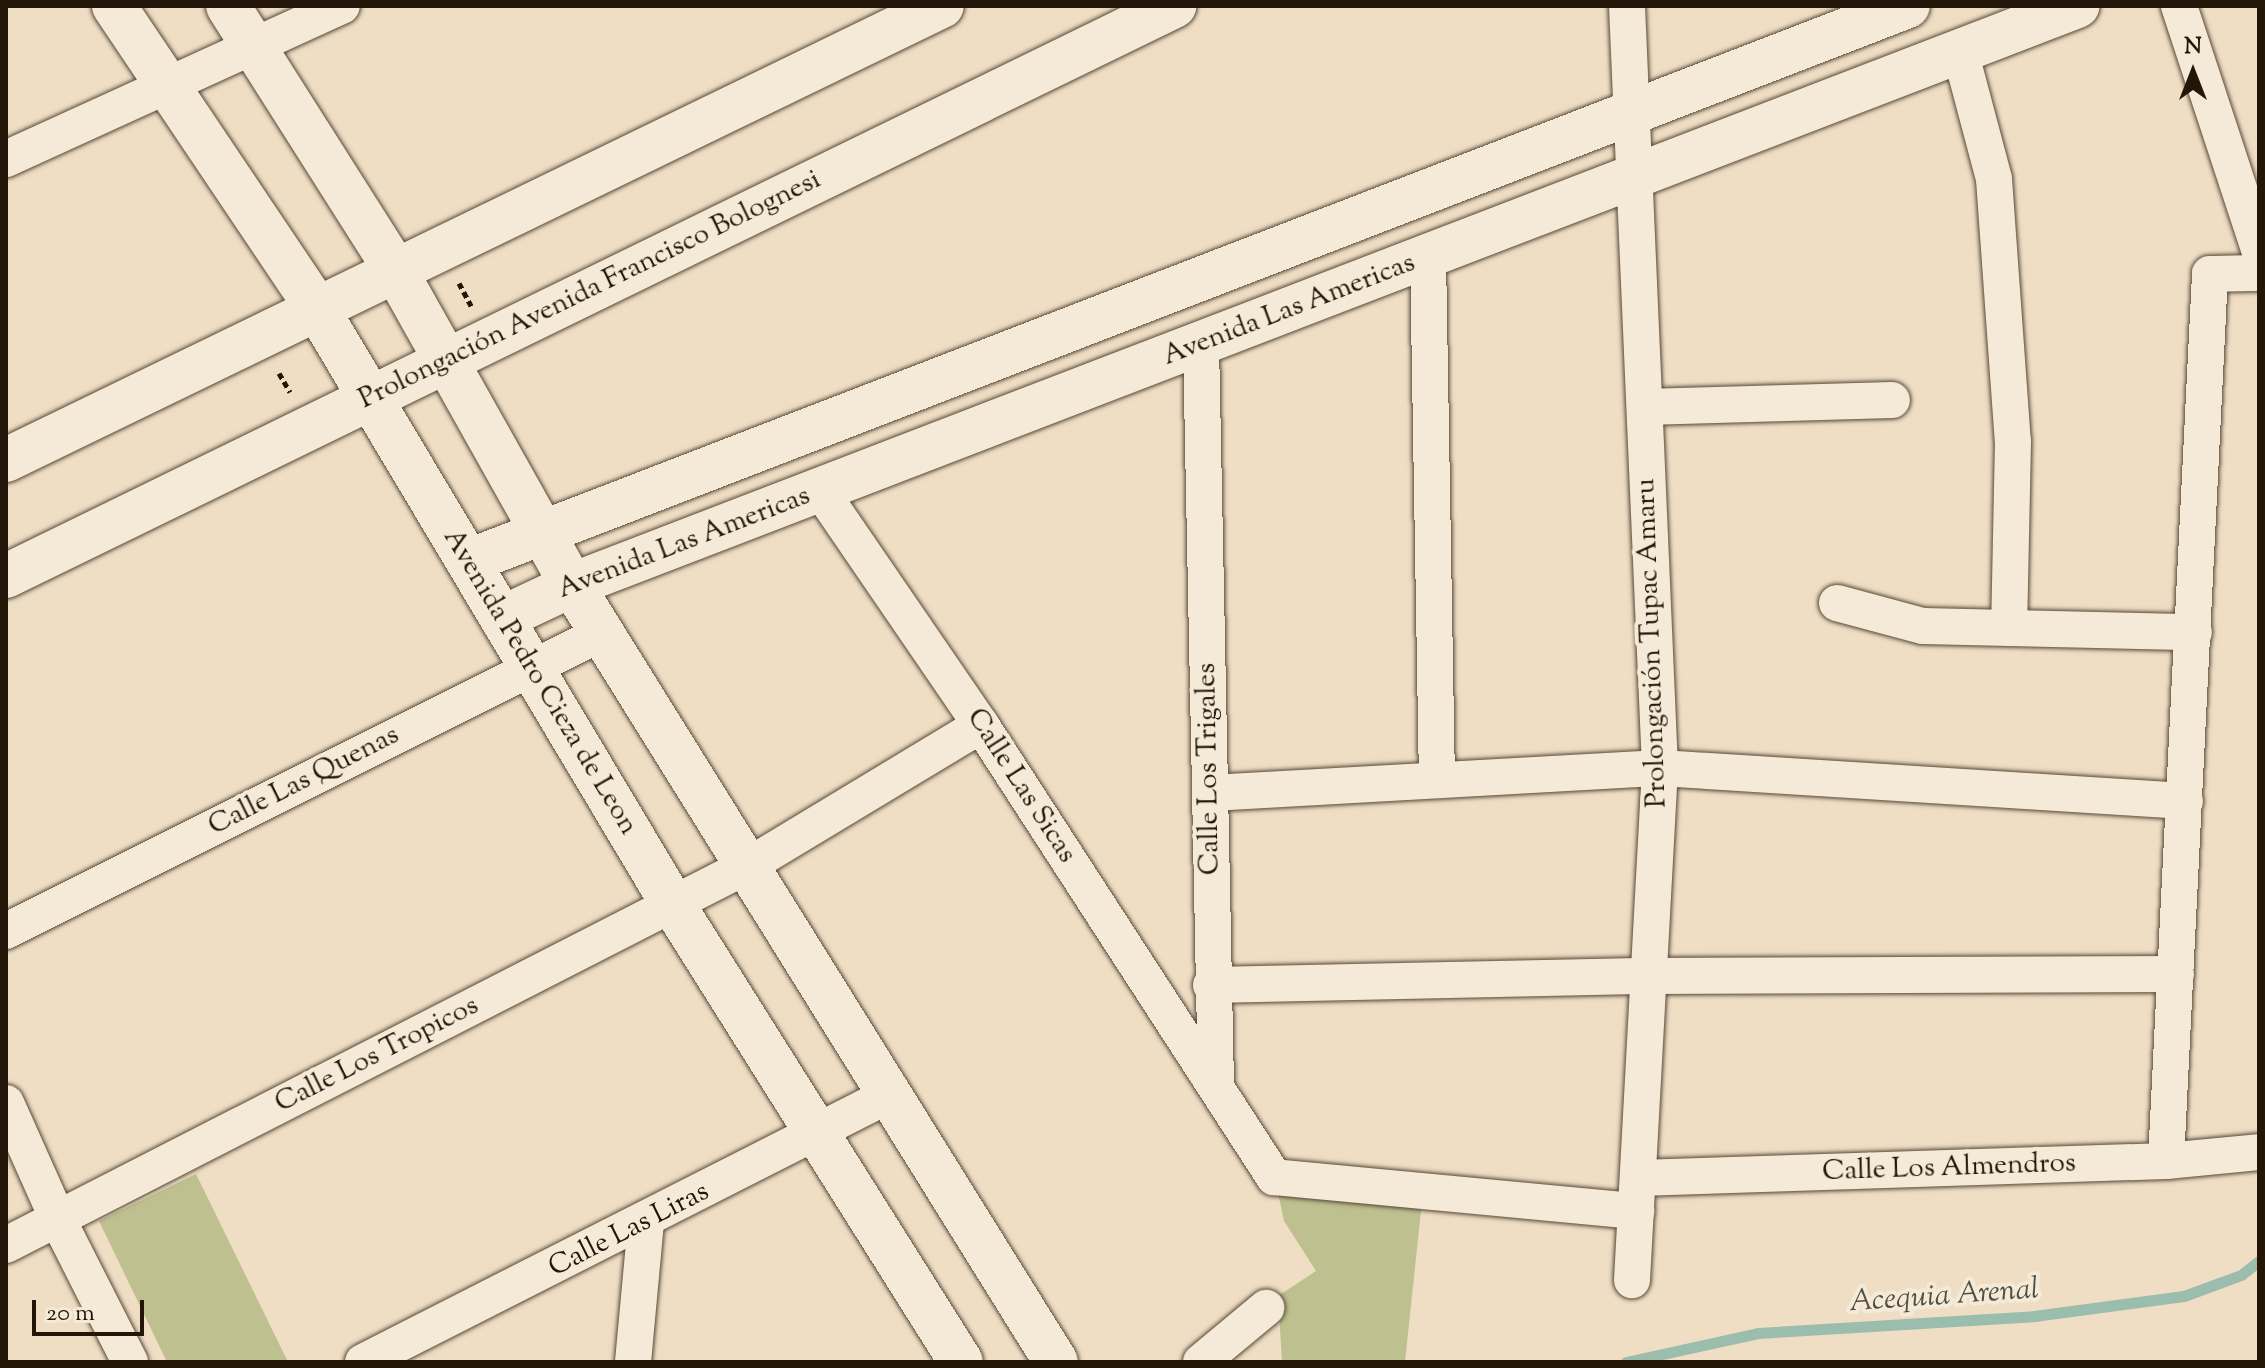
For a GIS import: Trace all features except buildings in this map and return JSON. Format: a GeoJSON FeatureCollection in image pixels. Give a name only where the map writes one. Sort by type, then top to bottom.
{"type":"FeatureCollection","features":[{"type":"Feature","properties":{"kind":"street","name":"Avenida Pedro Cieza de Leon"},"geometry":{"type":"LineString","coordinates":[[114,6],[316,307],[672,903],[961,1362]]}},
{"type":"Feature","properties":{"kind":"street"},"geometry":{"type":"LineString","coordinates":[[228,6],[394,268],[572,585],[1065,1361]]}},
{"type":"Feature","properties":{"kind":"street"},"geometry":{"type":"LineString","coordinates":[[6,159],[342,6]]}},
{"type":"Feature","properties":{"kind":"street","name":"Prolongación Avenida Francisco Bolognesi"},"geometry":{"type":"LineString","coordinates":[[6,576],[1174,6]]}},
{"type":"Feature","properties":{"kind":"street","name":"Prolongación Tupac Amaru"},"geometry":{"type":"LineString","coordinates":[[1627,6],[1660,768],[1632,1280]]}},
{"type":"Feature","properties":{"kind":"street"},"geometry":{"type":"LineString","coordinates":[[469,561],[1908,6]]}},
{"type":"Feature","properties":{"kind":"street","name":"Avenida Las Americas"},"geometry":{"type":"LineString","coordinates":[[502,618],[572,585],[1201,344],[1635,173],[2077,6]]}},
{"type":"Feature","properties":{"kind":"street"},"geometry":{"type":"LineString","coordinates":[[2179,6],[2259,250]]}},
{"type":"Feature","properties":{"kind":"street"},"geometry":{"type":"LineString","coordinates":[[6,460],[920,11]]}},
{"type":"Feature","properties":{"kind":"street"},"geometry":{"type":"LineString","coordinates":[[1960,51],[1994,179],[2013,441],[2009,628]]}},
{"type":"Feature","properties":{"kind":"street"},"geometry":{"type":"LineString","coordinates":[[1428,256],[1437,780]]}},
{"type":"Feature","properties":{"kind":"street"},"geometry":{"type":"LineString","coordinates":[[2166,1161],[2210,274],[2259,273]]}},
{"type":"Feature","properties":{"kind":"street","name":"Calle Los Trigales"},"geometry":{"type":"LineString","coordinates":[[1201,344],[1211,793],[1211,985],[1216,1086],[1274,1177]]}},
{"type":"Feature","properties":{"kind":"street"},"geometry":{"type":"LineString","coordinates":[[1645,407],[1892,400]]}},
{"type":"Feature","properties":{"kind":"street","name":"Calle Las Sicas"},"geometry":{"type":"LineString","coordinates":[[820,490],[981,725],[1216,1086]]}},
{"type":"Feature","properties":{"kind":"street"},"geometry":{"type":"LineString","coordinates":[[1837,603],[1923,626],[2194,632]]}},
{"type":"Feature","properties":{"kind":"street","name":"Calle Las Quenas"},"geometry":{"type":"LineString","coordinates":[[6,931],[530,666],[602,633]]}},
{"type":"Feature","properties":{"kind":"street","name":"Calle Los Tropicos"},"geometry":{"type":"LineString","coordinates":[[6,1245],[749,865],[981,725]]}},
{"type":"Feature","properties":{"kind":"street"},"geometry":{"type":"LineString","coordinates":[[1211,793],[1660,768],[2185,801]]}},
{"type":"Feature","properties":{"kind":"street"},"geometry":{"type":"LineString","coordinates":[[1211,985],[1651,976],[2176,974]]}},
{"type":"Feature","properties":{"kind":"street","name":"Calle Las Liras"},"geometry":{"type":"LineString","coordinates":[[363,1362],[646,1222],[893,1093]]}},
{"type":"Feature","properties":{"kind":"street"},"geometry":{"type":"LineString","coordinates":[[6,1103],[58,1220],[130,1362]]}},
{"type":"Feature","properties":{"kind":"street","name":"Calle Los Almendros"},"geometry":{"type":"LineString","coordinates":[[1274,1177],[1638,1194],[2166,1161],[2259,1152]]}},
{"type":"Feature","properties":{"kind":"street"},"geometry":{"type":"LineString","coordinates":[[637,1361],[646,1222]]}},
{"type":"Feature","properties":{"kind":"street"},"geometry":{"type":"LineString","coordinates":[[1201,1362],[1266,1308]]}},
{"type":"Feature","properties":{"kind":"path"},"geometry":{"type":"LineString","coordinates":[[452,269],[475,314]]}},
{"type":"Feature","properties":{"kind":"path"},"geometry":{"type":"LineString","coordinates":[[271,360],[294,400]]}},
{"type":"Feature","properties":{"kind":"green space"},"geometry":{"type":"Polygon","coordinates":[[[196,1174],[288,1362],[167,1362],[99,1221],[196,1174]]]}},
{"type":"Feature","properties":{"kind":"green space"},"geometry":{"type":"Polygon","coordinates":[[[1277,1188],[1422,1201],[1405,1362],[1282,1362],[1278,1296],[1316,1271],[1284,1221],[1277,1188]]]}},
{"type":"Feature","properties":{"kind":"waterway","name":"Acequia Arenal"},"geometry":{"type":"LineString","coordinates":[[1626,1362],[1758,1333],[2034,1316],[2184,1296],[2241,1275],[2259,1261]]}}]}
